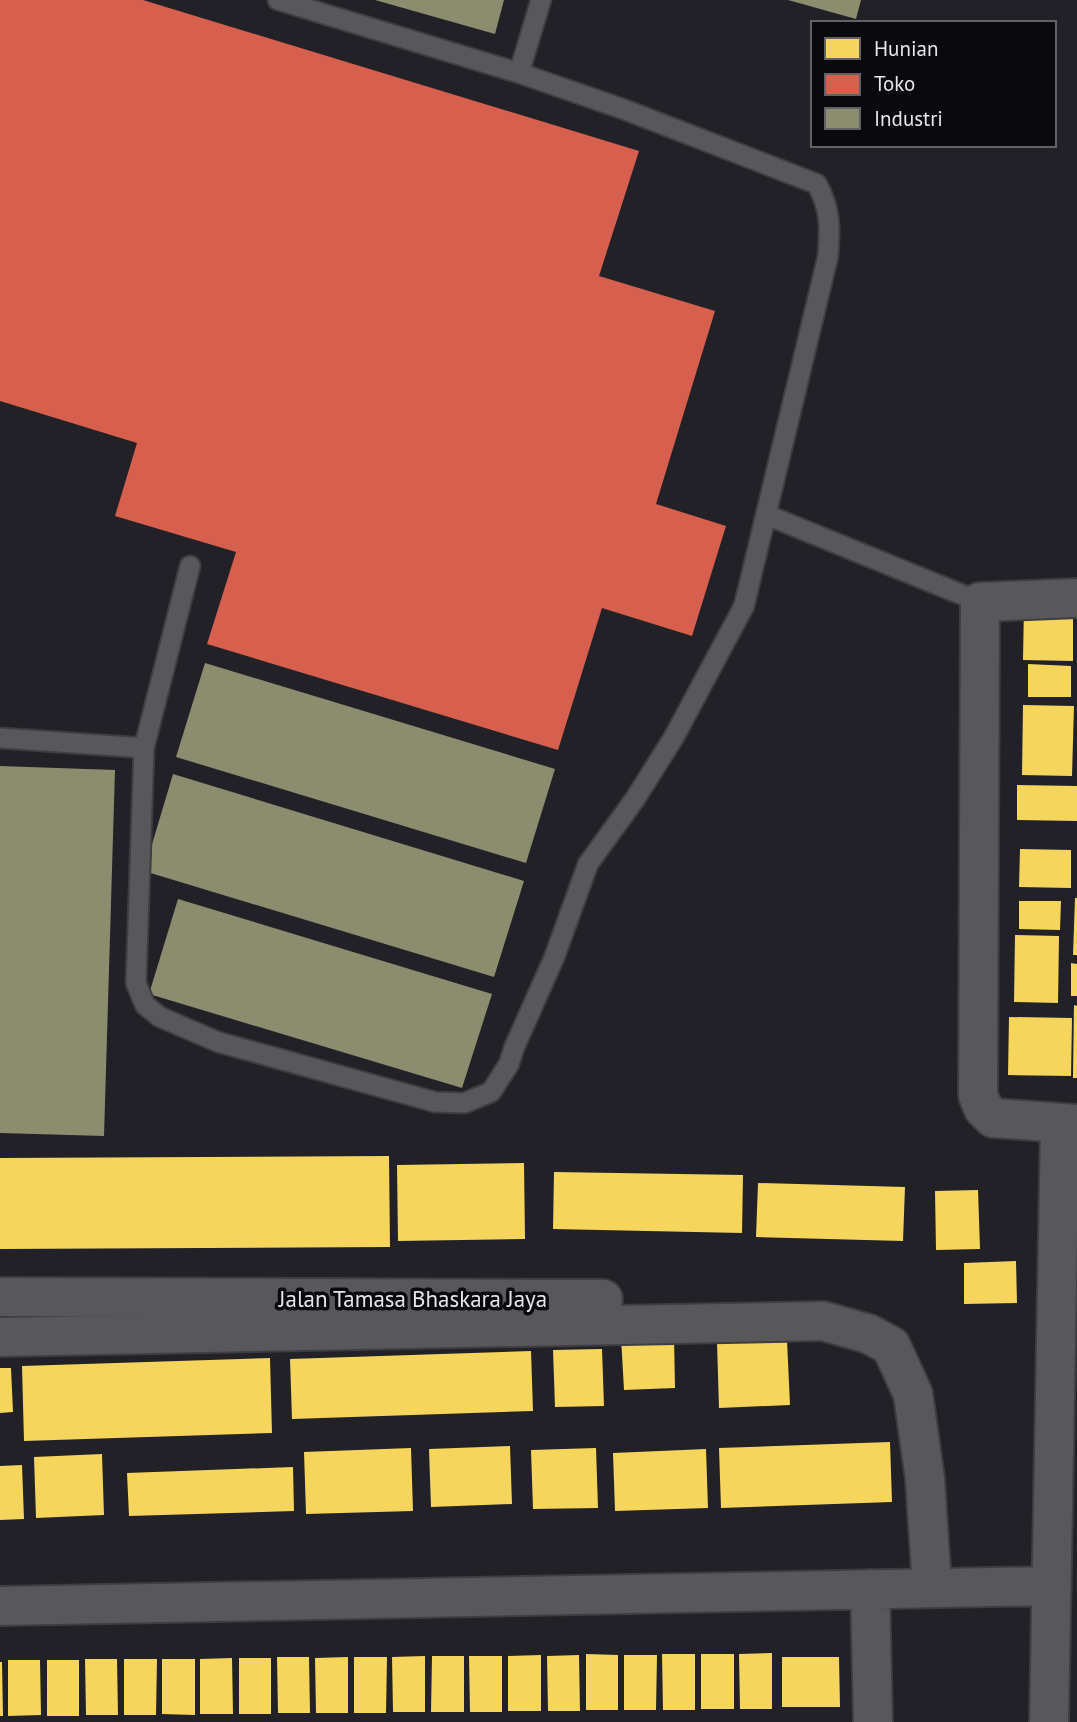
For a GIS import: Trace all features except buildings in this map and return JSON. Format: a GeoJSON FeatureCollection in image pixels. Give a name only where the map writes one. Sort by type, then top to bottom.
{"type":"FeatureCollection","features":[{"type":"Feature","properties":{"kind":"street"},"geometry":{"type":"LineString","coordinates":[[1049,1722],[1050,1586],[1069,1124],[993,1118],[984,1108],[978,1094],[980,602],[1077,598]]}},
{"type":"Feature","properties":{"kind":"street","name":"Jalan Tamasa Bhaskara Jaya"},"geometry":{"type":"LineString","coordinates":[[0,1297],[713,1299],[771,1304],[869,1334],[891,1346],[913,1394],[925,1479],[932,1587]]}},
{"type":"Feature","properties":{"kind":"street","name":"Jalan Tamasa Bhaskara Jaya"},"geometry":{"type":"LineString","coordinates":[[0,1337],[822,1321]]}},
{"type":"Feature","properties":{"kind":"street"},"geometry":{"type":"LineString","coordinates":[[0,1606],[1050,1586]]}},
{"type":"Feature","properties":{"kind":"street"},"geometry":{"type":"LineString","coordinates":[[870,1589],[873,1722]]}},
{"type":"Feature","properties":{"kind":"lane"},"geometry":{"type":"LineString","coordinates":[[190,566],[144,748],[136,983],[145,1005],[160,1017],[218,1042],[435,1102],[464,1103],[491,1092],[509,1064],[554,958],[588,864],[635,799],[667,748],[744,606],[828,256],[831,219],[817,184],[623,109],[519,73],[278,0]]}},
{"type":"Feature","properties":{"kind":"lane"},"geometry":{"type":"LineString","coordinates":[[519,73],[541,0]]}},
{"type":"Feature","properties":{"kind":"lane"},"geometry":{"type":"LineString","coordinates":[[767,514],[980,602]]}},
{"type":"Feature","properties":{"kind":"lane"},"geometry":{"type":"LineString","coordinates":[[0,738],[144,748]]}}]}
